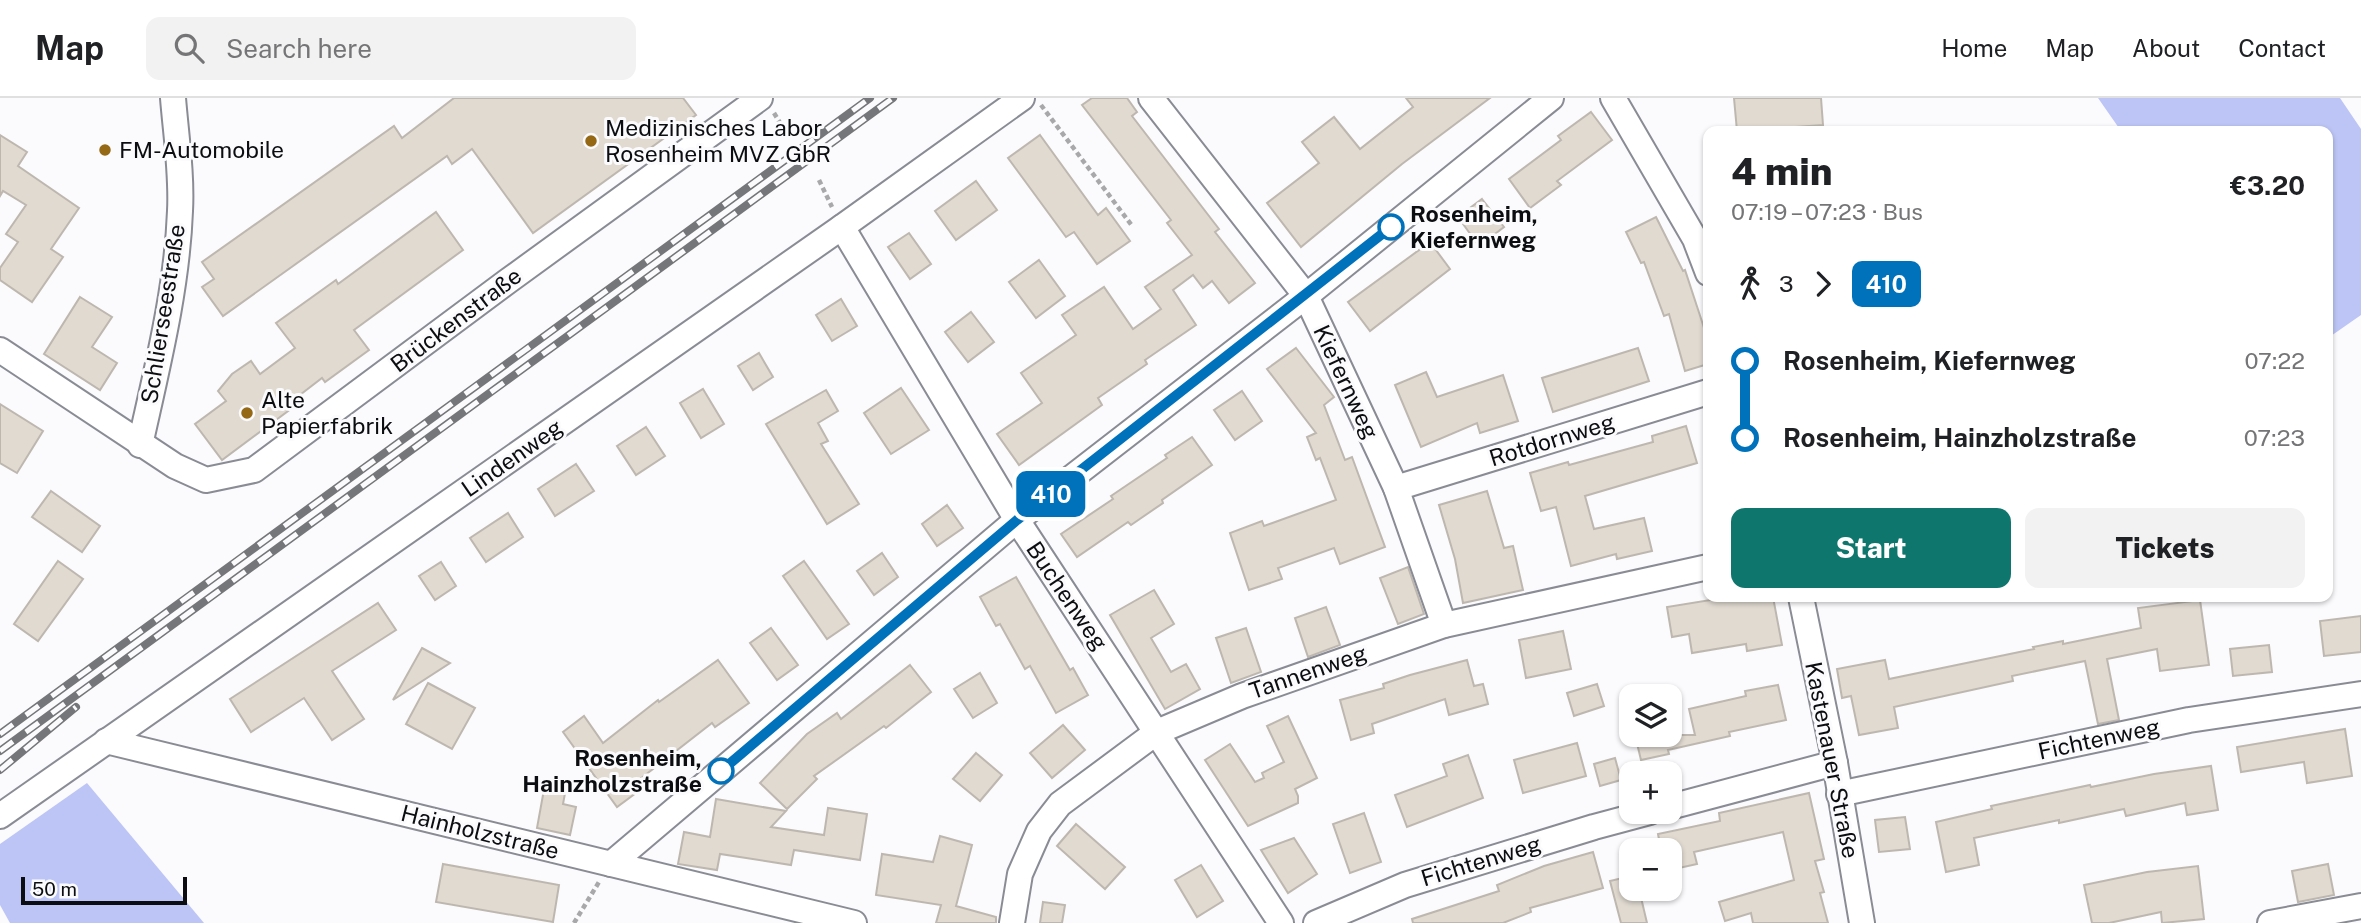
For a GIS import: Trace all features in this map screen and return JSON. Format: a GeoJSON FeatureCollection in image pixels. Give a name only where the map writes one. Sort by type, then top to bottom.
{"type":"FeatureCollection","features":[{"type":"Feature","properties":{"kind":"street","name":"Schlierseestraße"},"geometry":{"type":"LineString","coordinates":[[140,445],[176,268],[180,208],[173,98]]}},
{"type":"Feature","properties":{"kind":"street","name":"Brückenstraße"},"geometry":{"type":"LineString","coordinates":[[0,350],[174,466],[206,480],[254,470],[508,281],[734,106],[760,98]]}},
{"type":"Feature","properties":{"kind":"street","name":"Lindenweg"},"geometry":{"type":"LineString","coordinates":[[0,816],[1022,98]]}},
{"type":"Feature","properties":{"kind":"street","name":"Kiefernweg"},"geometry":{"type":"LineString","coordinates":[[1151,98],[1306,296],[1396,488],[1444,625]]}},
{"type":"Feature","properties":{"kind":"street"},"geometry":{"type":"LineString","coordinates":[[611,864],[1017,520],[1306,296],[1551,98]]}},
{"type":"Feature","properties":{"kind":"street"},"geometry":{"type":"LineString","coordinates":[[1613,98],[1695,239],[1703,260]]}},
{"type":"Feature","properties":{"kind":"street","name":"Buchenweg"},"geometry":{"type":"LineString","coordinates":[[842,227],[1017,520],[1281,923]]}},
{"type":"Feature","properties":{"kind":"street","name":"Rotdornweg"},"geometry":{"type":"LineString","coordinates":[[1396,488],[1703,394]]}},
{"type":"Feature","properties":{"kind":"street","name":"Tannenweg"},"geometry":{"type":"LineString","coordinates":[[1012,923],[1020,874],[1039,831],[1060,804],[1157,732],[1242,696],[1444,625],[1703,568]]}},
{"type":"Feature","properties":{"kind":"street","name":"Kastenauer Straße"},"geometry":{"type":"LineString","coordinates":[[1802,602],[1835,763],[1862,923]]}},
{"type":"Feature","properties":{"kind":"street","name":"Fichtenweg"},"geometry":{"type":"LineString","coordinates":[[1839,794],[2189,720],[2361,694]]}},
{"type":"Feature","properties":{"kind":"street","name":"Hainholzstraße"},"geometry":{"type":"LineString","coordinates":[[106,741],[854,923]]}},
{"type":"Feature","properties":{"kind":"street"},"geometry":{"type":"LineString","coordinates":[[1682,804],[1835,763]]}},
{"type":"Feature","properties":{"kind":"street","name":"Fichtenweg"},"geometry":{"type":"LineString","coordinates":[[1316,923],[1405,885],[1619,820]]}},
{"type":"Feature","properties":{"kind":"street"},"geometry":{"type":"LineString","coordinates":[[2270,923],[2361,906]]}},
{"type":"Feature","properties":{"kind":"path"},"geometry":{"type":"LineString","coordinates":[[1035,98],[1133,227]]}},
{"type":"Feature","properties":{"kind":"path"},"geometry":{"type":"LineString","coordinates":[[818,180],[842,227]]}},
{"type":"Feature","properties":{"kind":"path"},"geometry":{"type":"LineString","coordinates":[[574,923],[611,864]]}},
{"type":"Feature","properties":{"kind":"shaded area"},"geometry":{"type":"Polygon","coordinates":[[[2098,98],[2340,98],[2361,129],[2361,315],[2333,335],[2333,126],[2118,126],[2098,98]]]}},
{"type":"Feature","properties":{"kind":"shaded area"},"geometry":{"type":"Polygon","coordinates":[[[87,783],[204,923],[10,923],[0,905],[0,844],[87,783]]]}},
{"type":"Feature","properties":{"kind":"building"},"geometry":{"type":"Polygon","coordinates":[[[454,98],[683,98],[696,115],[533,233],[472,149],[452,164],[447,156],[223,316],[202,287],[214,279],[202,262],[394,126],[402,138],[454,98]]]}},
{"type":"Feature","properties":{"kind":"building"},"geometry":{"type":"Polygon","coordinates":[[[1092,98],[1127,98],[1137,112],[1132,116],[1219,229],[1215,232],[1255,283],[1229,303],[1212,281],[1203,288],[1193,275],[1173,290],[1196,325],[1145,360],[1147,364],[1098,398],[1102,405],[1019,465],[997,434],[1042,403],[1021,373],[1076,335],[1062,315],[1104,287],[1133,329],[1161,309],[1145,287],[1192,255],[1167,223],[1171,220],[1082,105],[1092,98]]]}},
{"type":"Feature","properties":{"kind":"building"},"geometry":{"type":"Polygon","coordinates":[[[1406,98],[1490,98],[1402,164],[1301,247],[1267,203],[1319,163],[1302,142],[1334,117],[1360,149],[1413,107],[1406,98]]]}},
{"type":"Feature","properties":{"kind":"building"},"geometry":{"type":"Polygon","coordinates":[[[1734,98],[1821,98],[1823,125],[1737,126],[1734,98]]]}},
{"type":"Feature","properties":{"kind":"building"},"geometry":{"type":"Polygon","coordinates":[[[1591,112],[1612,140],[1557,181],[1561,185],[1530,208],[1509,179],[1561,140],[1558,136],[1591,112]]]}},
{"type":"Feature","properties":{"kind":"building"},"geometry":{"type":"Polygon","coordinates":[[[0,135],[27,152],[18,166],[79,208],[51,249],[63,257],[32,302],[0,280],[0,268],[18,242],[6,234],[26,205],[3,191],[0,196],[0,135]]]}},
{"type":"Feature","properties":{"kind":"building"},"geometry":{"type":"Polygon","coordinates":[[[1040,135],[1098,215],[1106,208],[1130,241],[1097,264],[1074,232],[1066,237],[1008,158],[1040,135]]]}},
{"type":"Feature","properties":{"kind":"building"},"geometry":{"type":"Polygon","coordinates":[[[976,181],[997,210],[956,240],[935,211],[976,181]]]}},
{"type":"Feature","properties":{"kind":"building"},"geometry":{"type":"Polygon","coordinates":[[[1482,199],[1504,227],[1479,246],[1458,217],[1482,199]]]}},
{"type":"Feature","properties":{"kind":"building","name":"Alte Papierfabrik"},"geometry":{"type":"Polygon","coordinates":[[[436,212],[463,250],[354,330],[369,350],[325,382],[322,378],[296,398],[299,403],[222,460],[195,424],[226,401],[218,391],[232,374],[251,361],[260,374],[295,348],[276,323],[336,280],[338,284],[436,212]]]}},
{"type":"Feature","properties":{"kind":"building"},"geometry":{"type":"Polygon","coordinates":[[[1656,217],[1683,271],[1685,270],[1703,325],[1703,366],[1685,371],[1669,314],[1664,316],[1644,262],[1641,263],[1626,232],[1656,217]]]}},
{"type":"Feature","properties":{"kind":"building"},"geometry":{"type":"Polygon","coordinates":[[[909,233],[931,264],[910,279],[888,247],[909,233]]]}},
{"type":"Feature","properties":{"kind":"building"},"geometry":{"type":"Polygon","coordinates":[[[1430,242],[1450,269],[1370,331],[1348,302],[1430,242]]]}},
{"type":"Feature","properties":{"kind":"building"},"geometry":{"type":"Polygon","coordinates":[[[1039,260],[1065,296],[1036,318],[1009,282],[1039,260]]]}},
{"type":"Feature","properties":{"kind":"building"},"geometry":{"type":"Polygon","coordinates":[[[80,297],[112,317],[92,347],[117,363],[100,390],[44,354],[80,297]]]}},
{"type":"Feature","properties":{"kind":"building"},"geometry":{"type":"Polygon","coordinates":[[[841,299],[857,326],[832,341],[816,315],[841,299]]]}},
{"type":"Feature","properties":{"kind":"building"},"geometry":{"type":"Polygon","coordinates":[[[971,312],[994,342],[968,362],[945,332],[971,312]]]}},
{"type":"Feature","properties":{"kind":"building"},"geometry":{"type":"Polygon","coordinates":[[[1296,348],[1334,397],[1324,405],[1345,460],[1352,457],[1385,547],[1340,564],[1334,548],[1278,568],[1282,579],[1249,590],[1230,533],[1262,521],[1264,526],[1336,500],[1320,458],[1316,460],[1307,437],[1316,433],[1267,369],[1296,348]]]}},
{"type":"Feature","properties":{"kind":"building"},"geometry":{"type":"Polygon","coordinates":[[[1638,348],[1649,381],[1553,412],[1542,378],[1638,348]]]}},
{"type":"Feature","properties":{"kind":"building"},"geometry":{"type":"Polygon","coordinates":[[[759,353],[773,377],[753,390],[738,366],[759,353]]]}},
{"type":"Feature","properties":{"kind":"building"},"geometry":{"type":"Polygon","coordinates":[[[1426,372],[1437,397],[1503,375],[1518,421],[1480,433],[1477,423],[1421,447],[1395,385],[1426,372]]]}},
{"type":"Feature","properties":{"kind":"building"},"geometry":{"type":"Polygon","coordinates":[[[901,388],[929,430],[891,454],[864,413],[901,388]]]}},
{"type":"Feature","properties":{"kind":"building"},"geometry":{"type":"Polygon","coordinates":[[[703,389],[724,424],[701,438],[680,403],[703,389]]]}},
{"type":"Feature","properties":{"kind":"building"},"geometry":{"type":"Polygon","coordinates":[[[826,390],[838,411],[818,423],[828,441],[821,444],[859,504],[827,524],[766,424],[826,390]]]}},
{"type":"Feature","properties":{"kind":"building"},"geometry":{"type":"Polygon","coordinates":[[[1242,391],[1262,421],[1235,440],[1214,410],[1242,391]]]}},
{"type":"Feature","properties":{"kind":"building"},"geometry":{"type":"Polygon","coordinates":[[[0,404],[43,431],[17,473],[0,463],[0,404]]]}},
{"type":"Feature","properties":{"kind":"building"},"geometry":{"type":"Polygon","coordinates":[[[1686,426],[1697,463],[1585,496],[1594,529],[1644,518],[1652,551],[1617,559],[1616,554],[1571,566],[1556,507],[1541,511],[1530,473],[1653,442],[1652,436],[1686,426]]]}},
{"type":"Feature","properties":{"kind":"building"},"geometry":{"type":"Polygon","coordinates":[[[646,427],[665,456],[636,475],[617,446],[646,427]]]}},
{"type":"Feature","properties":{"kind":"building"},"geometry":{"type":"Polygon","coordinates":[[[1192,437],[1212,465],[1131,525],[1128,522],[1077,557],[1061,534],[1113,499],[1111,496],[1167,458],[1165,455],[1192,437]]]}},
{"type":"Feature","properties":{"kind":"building"},"geometry":{"type":"Polygon","coordinates":[[[576,464],[594,491],[555,516],[538,489],[576,464]]]}},
{"type":"Feature","properties":{"kind":"building"},"geometry":{"type":"Polygon","coordinates":[[[51,491],[100,526],[82,552],[32,517],[51,491]]]}},
{"type":"Feature","properties":{"kind":"building"},"geometry":{"type":"Polygon","coordinates":[[[1487,491],[1504,548],[1513,546],[1523,590],[1463,603],[1455,559],[1439,505],[1487,491]]]}},
{"type":"Feature","properties":{"kind":"building"},"geometry":{"type":"Polygon","coordinates":[[[947,505],[963,528],[937,546],[922,524],[947,505]]]}},
{"type":"Feature","properties":{"kind":"building"},"geometry":{"type":"Polygon","coordinates":[[[508,513],[523,537],[486,562],[470,538],[508,513]]]}},
{"type":"Feature","properties":{"kind":"building"},"geometry":{"type":"Polygon","coordinates":[[[882,553],[898,577],[874,595],[857,571],[882,553]]]}},
{"type":"Feature","properties":{"kind":"building"},"geometry":{"type":"Polygon","coordinates":[[[58,561],[83,579],[38,641],[14,624],[58,561]]]}},
{"type":"Feature","properties":{"kind":"building"},"geometry":{"type":"Polygon","coordinates":[[[804,561],[849,624],[827,639],[783,576],[804,561]]]}},
{"type":"Feature","properties":{"kind":"building"},"geometry":{"type":"Polygon","coordinates":[[[441,562],[456,586],[435,600],[419,576],[441,562]]]}},
{"type":"Feature","properties":{"kind":"building"},"geometry":{"type":"Polygon","coordinates":[[[1408,567],[1424,614],[1398,624],[1380,578],[1408,567]]]}},
{"type":"Feature","properties":{"kind":"building"},"geometry":{"type":"Polygon","coordinates":[[[1016,577],[1070,670],[1073,668],[1088,695],[1056,713],[1030,666],[1025,669],[1000,624],[996,626],[980,597],[1016,577]]]}},
{"type":"Feature","properties":{"kind":"building"},"geometry":{"type":"Polygon","coordinates":[[[1154,590],[1174,624],[1151,638],[1171,672],[1186,664],[1200,689],[1165,709],[1110,615],[1154,590]]]}},
{"type":"Feature","properties":{"kind":"building"},"geometry":{"type":"Polygon","coordinates":[[[1703,601],[1774,602],[1782,645],[1747,651],[1746,644],[1692,653],[1689,634],[1672,637],[1667,607],[1703,601]]]}},
{"type":"Feature","properties":{"kind":"building"},"geometry":{"type":"Polygon","coordinates":[[[2200,602],[2209,665],[2160,671],[2157,649],[2107,659],[2119,720],[2098,724],[2085,661],[2012,676],[2013,681],[1894,707],[1898,728],[1859,735],[1851,696],[1842,698],[1837,669],[1885,660],[1889,679],[2063,641],[2063,644],[2141,628],[2138,608],[2200,602]]]}},
{"type":"Feature","properties":{"kind":"building"},"geometry":{"type":"Polygon","coordinates":[[[378,603],[396,630],[332,671],[364,719],[332,740],[304,698],[251,732],[230,699],[378,603]]]}},
{"type":"Feature","properties":{"kind":"building"},"geometry":{"type":"Polygon","coordinates":[[[1326,607],[1340,645],[1308,657],[1295,618],[1326,607]]]}},
{"type":"Feature","properties":{"kind":"building"},"geometry":{"type":"Polygon","coordinates":[[[2361,616],[2361,652],[2324,656],[2320,621],[2361,616]]]}},
{"type":"Feature","properties":{"kind":"building"},"geometry":{"type":"Polygon","coordinates":[[[771,628],[798,665],[777,680],[750,643],[771,628]]]}},
{"type":"Feature","properties":{"kind":"building"},"geometry":{"type":"Polygon","coordinates":[[[1246,628],[1261,672],[1231,683],[1216,638],[1246,628]]]}},
{"type":"Feature","properties":{"kind":"building"},"geometry":{"type":"Polygon","coordinates":[[[1563,631],[1571,669],[1526,678],[1519,640],[1563,631]]]}},
{"type":"Feature","properties":{"kind":"building"},"geometry":{"type":"Polygon","coordinates":[[[2269,645],[2272,672],[2233,676],[2230,649],[2269,645]]]}},
{"type":"Feature","properties":{"kind":"building"},"geometry":{"type":"Polygon","coordinates":[[[422,648],[450,663],[393,700],[422,648]]]}},
{"type":"Feature","properties":{"kind":"building"},"geometry":{"type":"Polygon","coordinates":[[[718,660],[749,703],[715,727],[712,723],[635,783],[640,790],[617,807],[563,732],[584,716],[603,743],[658,700],[659,702],[718,660]]]}},
{"type":"Feature","properties":{"kind":"building"},"geometry":{"type":"Polygon","coordinates":[[[1467,660],[1474,686],[1483,684],[1488,704],[1449,715],[1445,699],[1372,724],[1374,733],[1351,740],[1340,700],[1384,688],[1383,684],[1410,675],[1467,660]]]}},
{"type":"Feature","properties":{"kind":"building"},"geometry":{"type":"Polygon","coordinates":[[[910,665],[931,692],[886,728],[884,726],[814,776],[817,779],[787,809],[760,783],[807,734],[837,713],[841,719],[910,665]]]}},
{"type":"Feature","properties":{"kind":"building"},"geometry":{"type":"Polygon","coordinates":[[[980,673],[997,703],[973,718],[954,689],[980,673]]]}},
{"type":"Feature","properties":{"kind":"building"},"geometry":{"type":"Polygon","coordinates":[[[428,683],[475,708],[452,749],[406,724],[428,683]]]}},
{"type":"Feature","properties":{"kind":"building"},"geometry":{"type":"Polygon","coordinates":[[[1597,684],[1604,706],[1574,716],[1567,693],[1597,684]]]}},
{"type":"Feature","properties":{"kind":"building"},"geometry":{"type":"Polygon","coordinates":[[[1778,685],[1786,720],[1729,732],[1730,736],[1682,747],[1682,735],[1695,735],[1689,709],[1746,696],[1745,691],[1778,685]]]}},
{"type":"Feature","properties":{"kind":"building"},"geometry":{"type":"Polygon","coordinates":[[[1288,716],[1317,778],[1295,789],[1298,803],[1248,826],[1205,760],[1230,744],[1255,782],[1264,778],[1262,773],[1284,762],[1267,726],[1288,716]]]}},
{"type":"Feature","properties":{"kind":"building"},"geometry":{"type":"Polygon","coordinates":[[[1063,725],[1085,750],[1052,778],[1030,753],[1063,725]]]}},
{"type":"Feature","properties":{"kind":"building"},"geometry":{"type":"Polygon","coordinates":[[[2345,729],[2352,776],[2307,783],[2304,762],[2241,772],[2237,747],[2345,729]]]}},
{"type":"Feature","properties":{"kind":"building"},"geometry":{"type":"Polygon","coordinates":[[[1577,743],[1586,776],[1523,793],[1514,760],[1577,743]]]}},
{"type":"Feature","properties":{"kind":"building"},"geometry":{"type":"Polygon","coordinates":[[[1638,747],[1681,747],[1668,750],[1669,754],[1641,760],[1638,747]]]}},
{"type":"Feature","properties":{"kind":"building"},"geometry":{"type":"Polygon","coordinates":[[[976,753],[1002,775],[980,801],[953,779],[976,753]]]}},
{"type":"Feature","properties":{"kind":"building"},"geometry":{"type":"Polygon","coordinates":[[[1468,755],[1483,798],[1407,827],[1395,795],[1447,776],[1443,764],[1468,755]]]}},
{"type":"Feature","properties":{"kind":"building"},"geometry":{"type":"Polygon","coordinates":[[[1615,758],[1619,781],[1600,786],[1594,764],[1615,758]]]}},
{"type":"Feature","properties":{"kind":"building"},"geometry":{"type":"Polygon","coordinates":[[[2211,766],[2218,810],[2187,815],[2185,803],[2126,816],[2124,809],[1974,838],[1979,865],[1946,872],[1936,822],[1992,809],[1991,806],[2090,785],[2091,787],[2211,766]]]}},
{"type":"Feature","properties":{"kind":"building"},"geometry":{"type":"Polygon","coordinates":[[[545,784],[566,788],[563,804],[576,807],[570,835],[537,828],[545,784]]]}},
{"type":"Feature","properties":{"kind":"building"},"geometry":{"type":"Polygon","coordinates":[[[1809,793],[1824,859],[1815,861],[1824,892],[1820,893],[1828,923],[1753,923],[1751,913],[1725,921],[1719,902],[1794,880],[1783,832],[1694,852],[1697,864],[1682,867],[1682,838],[1659,838],[1658,834],[1720,821],[1719,813],[1809,793]]]}},
{"type":"Feature","properties":{"kind":"building"},"geometry":{"type":"Polygon","coordinates":[[[716,799],[786,811],[771,827],[824,835],[828,808],[867,814],[860,860],[794,850],[791,865],[720,854],[717,870],[678,864],[684,832],[710,837],[716,799]]]}},
{"type":"Feature","properties":{"kind":"building"},"geometry":{"type":"Polygon","coordinates":[[[1364,813],[1381,862],[1350,873],[1333,824],[1364,813]]]}},
{"type":"Feature","properties":{"kind":"building"},"geometry":{"type":"Polygon","coordinates":[[[1905,817],[1910,849],[1879,852],[1875,820],[1905,817]]]}},
{"type":"Feature","properties":{"kind":"building"},"geometry":{"type":"Polygon","coordinates":[[[1076,824],[1125,867],[1105,889],[1057,846],[1076,824]]]}},
{"type":"Feature","properties":{"kind":"building"},"geometry":{"type":"Polygon","coordinates":[[[940,836],[972,845],[956,906],[996,917],[996,923],[936,923],[941,905],[876,895],[882,854],[933,862],[940,836]]]}},
{"type":"Feature","properties":{"kind":"building"},"geometry":{"type":"Polygon","coordinates":[[[1294,838],[1317,874],[1288,893],[1261,850],[1294,838]]]}},
{"type":"Feature","properties":{"kind":"building"},"geometry":{"type":"Polygon","coordinates":[[[1593,852],[1603,888],[1530,908],[1531,912],[1503,923],[1413,923],[1412,919],[1499,891],[1497,885],[1544,866],[1593,852]]]}},
{"type":"Feature","properties":{"kind":"building"},"geometry":{"type":"Polygon","coordinates":[[[443,864],[559,885],[553,922],[436,902],[443,864]]]}},
{"type":"Feature","properties":{"kind":"building"},"geometry":{"type":"Polygon","coordinates":[[[2328,864],[2334,895],[2298,902],[2292,871],[2328,864]]]}},
{"type":"Feature","properties":{"kind":"building"},"geometry":{"type":"Polygon","coordinates":[[[1201,865],[1223,901],[1197,917],[1175,880],[1201,865]]]}},
{"type":"Feature","properties":{"kind":"building"},"geometry":{"type":"Polygon","coordinates":[[[2198,866],[2204,919],[2162,923],[2161,912],[2109,923],[2092,923],[2084,885],[2147,872],[2198,866]]]}},
{"type":"Feature","properties":{"kind":"building"},"geometry":{"type":"Polygon","coordinates":[[[1619,879],[1619,901],[1642,901],[1647,923],[1621,923],[1610,881],[1619,879]]]}},
{"type":"Feature","properties":{"kind":"building"},"geometry":{"type":"Polygon","coordinates":[[[1043,902],[1065,905],[1062,923],[1040,923],[1043,902]]]}},
{"type":"Feature","properties":{"kind":"railway"},"geometry":{"type":"LineString","coordinates":[[0,734],[870,98]]}},
{"type":"Feature","properties":{"kind":"railway"},"geometry":{"type":"LineString","coordinates":[[0,751],[893,98]]}},
{"type":"Feature","properties":{"kind":"railway"},"geometry":{"type":"LineString","coordinates":[[0,770],[76,707]]}},
{"type":"Feature","properties":{"kind":"bus line","name":"410"},"geometry":{"type":"LineString","coordinates":[[721,771],[1017,520],[1391,227]]}},
{"type":"Feature","properties":{"kind":"place","name":"Medizinisches Labor Rosenheim MVZ GbR"},"geometry":{"type":"Point","coordinates":[591,141]}},
{"type":"Feature","properties":{"kind":"place","name":"FM-Automobile"},"geometry":{"type":"Point","coordinates":[105,150]}},
{"type":"Feature","properties":{"kind":"place","name":"Rosenheim, Kiefernweg"},"geometry":{"type":"Point","coordinates":[1391,227]}},
{"type":"Feature","properties":{"kind":"place","name":"Alte Papierfabrik"},"geometry":{"type":"Point","coordinates":[247,413]}},
{"type":"Feature","properties":{"kind":"place","name":"Rosenheim, Hainzholzstraße"},"geometry":{"type":"Point","coordinates":[721,771]}}]}
